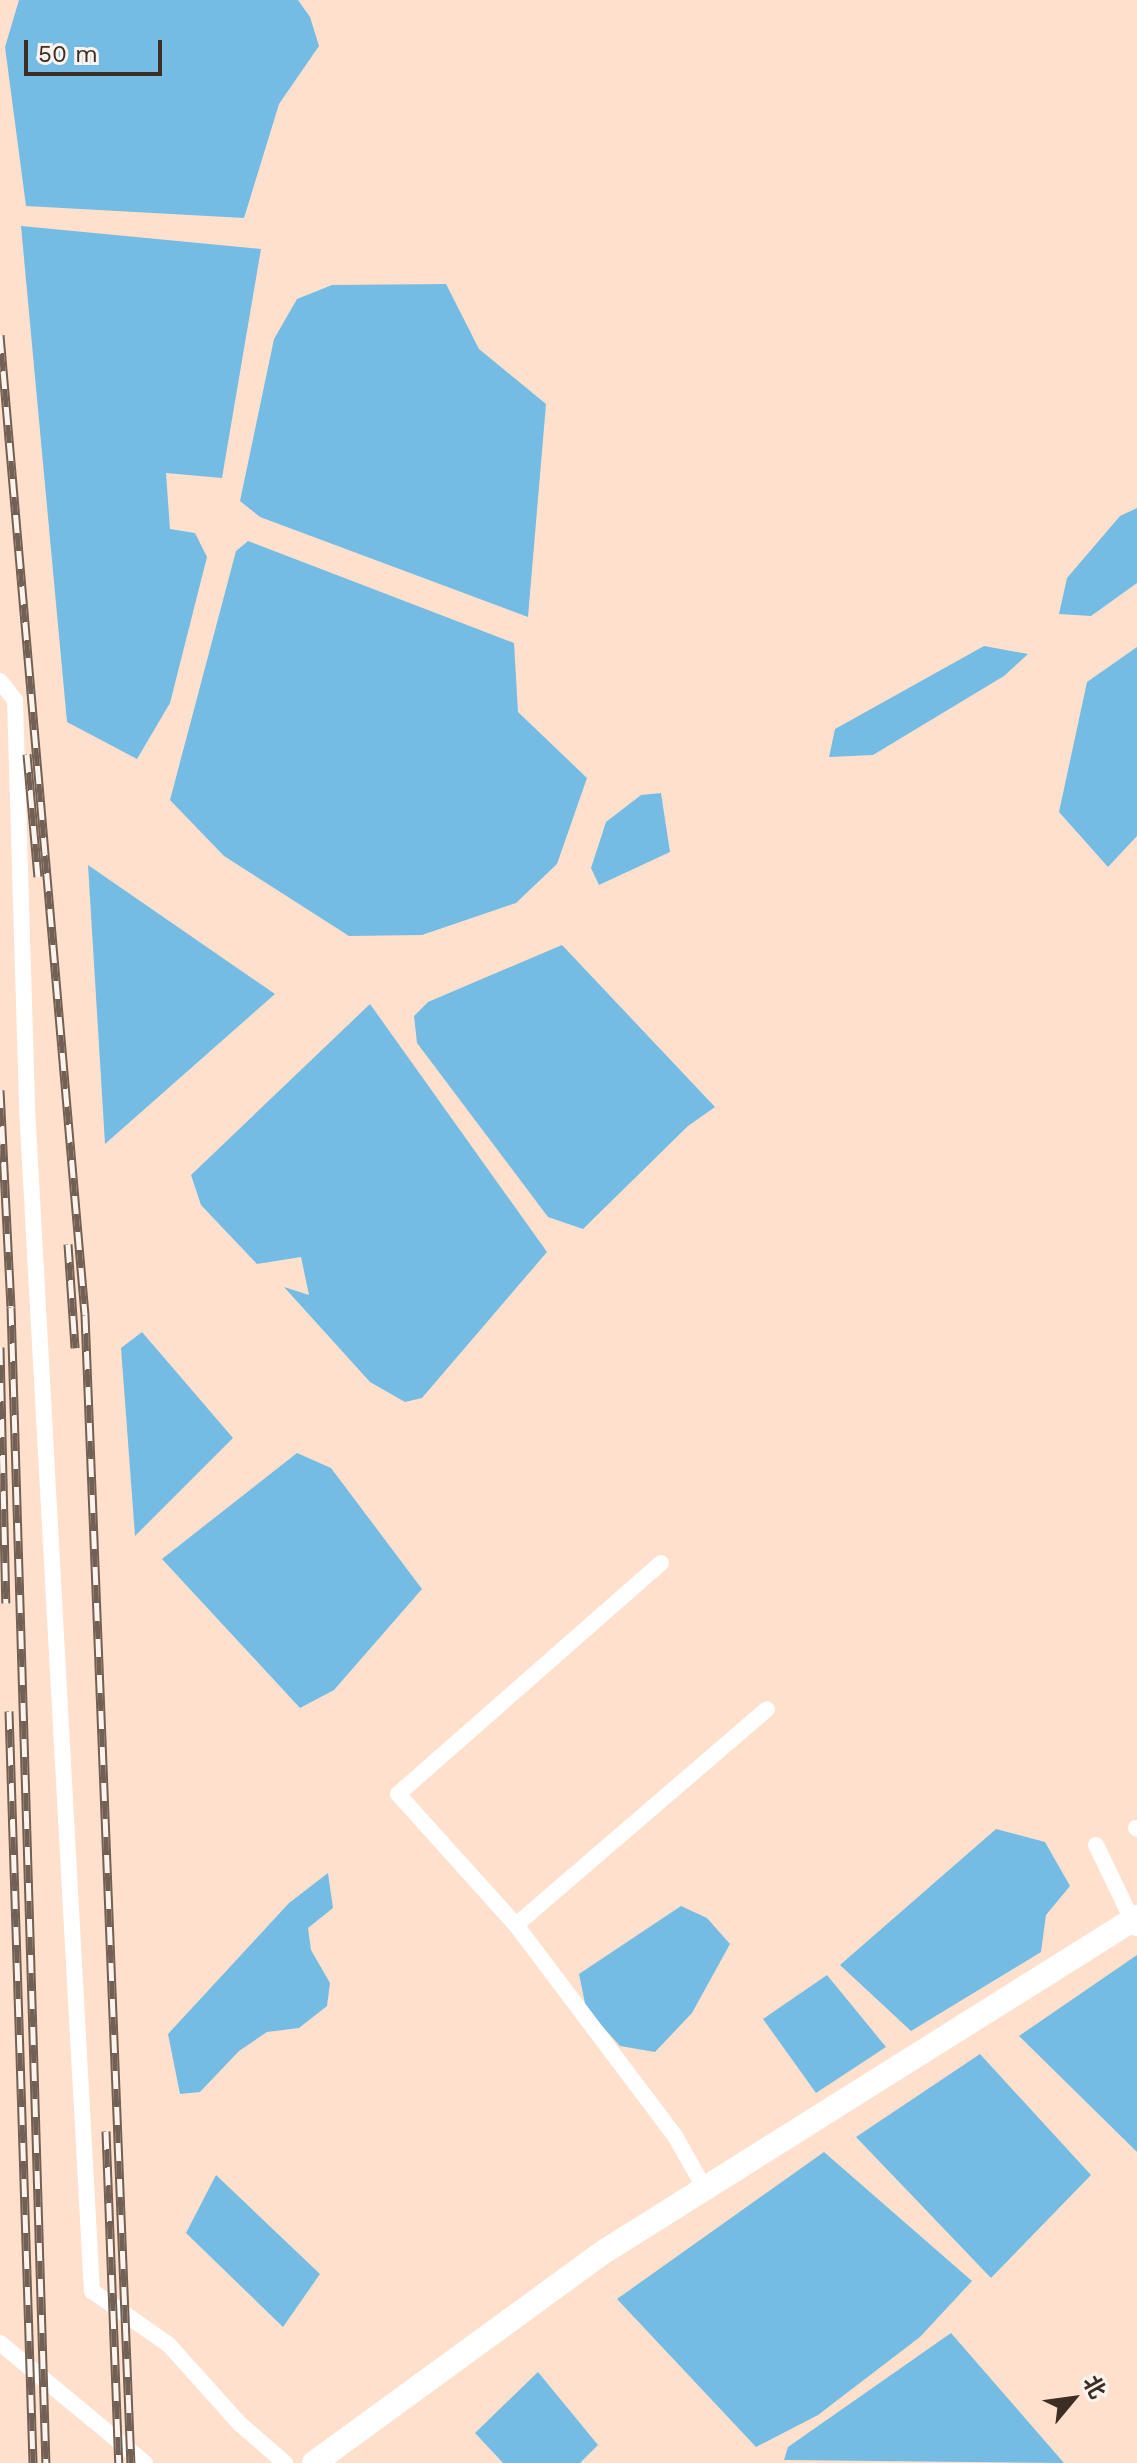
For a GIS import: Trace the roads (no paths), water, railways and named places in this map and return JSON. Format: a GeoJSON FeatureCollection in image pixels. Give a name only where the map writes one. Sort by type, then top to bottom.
{"type":"FeatureCollection","features":[{"type":"Feature","properties":{"kind":"main road"},"geometry":{"type":"LineString","coordinates":[[314,2463],[602,2253],[1135,1923]]}},
{"type":"Feature","properties":{"kind":"street"},"geometry":{"type":"LineString","coordinates":[[0,681],[15,700],[27,1107],[92,2291],[169,2345],[240,2424],[285,2463]]}},
{"type":"Feature","properties":{"kind":"street"},"geometry":{"type":"LineString","coordinates":[[661,1563],[398,1794],[516,1925],[675,2136],[705,2189]]}},
{"type":"Feature","properties":{"kind":"street"},"geometry":{"type":"LineString","coordinates":[[516,1925],[767,1709]]}},
{"type":"Feature","properties":{"kind":"street"},"geometry":{"type":"LineString","coordinates":[[1096,1845],[1135,1923]]}},
{"type":"Feature","properties":{"kind":"street"},"geometry":{"type":"LineString","coordinates":[[0,2343],[145,2463]]}},
{"type":"Feature","properties":{"kind":"water"},"geometry":{"type":"Polygon","coordinates":[[[19,0],[298,0],[310,17],[319,46],[279,104],[244,218],[26,206],[5,47],[19,0]]]}},
{"type":"Feature","properties":{"kind":"water"},"geometry":{"type":"Polygon","coordinates":[[[21,226],[261,249],[222,478],[166,473],[170,529],[195,533],[207,557],[170,703],[137,759],[67,722],[21,226]]]}},
{"type":"Feature","properties":{"kind":"water"},"geometry":{"type":"Polygon","coordinates":[[[446,284],[479,349],[546,404],[528,617],[260,517],[240,501],[274,339],[297,299],[332,285],[446,284]]]}},
{"type":"Feature","properties":{"kind":"water"},"geometry":{"type":"Polygon","coordinates":[[[1137,508],[1137,583],[1091,616],[1059,614],[1067,578],[1120,516],[1137,508]]]}},
{"type":"Feature","properties":{"kind":"water"},"geometry":{"type":"Polygon","coordinates":[[[248,541],[514,643],[518,712],[587,778],[557,864],[516,903],[422,935],[349,936],[224,856],[170,800],[236,551],[248,541]]]}},
{"type":"Feature","properties":{"kind":"water"},"geometry":{"type":"Polygon","coordinates":[[[984,646],[1028,654],[1004,676],[873,755],[829,757],[835,729],[984,646]]]}},
{"type":"Feature","properties":{"kind":"water"},"geometry":{"type":"Polygon","coordinates":[[[1137,647],[1137,836],[1108,867],[1059,812],[1087,682],[1137,647]]]}},
{"type":"Feature","properties":{"kind":"water"},"geometry":{"type":"Polygon","coordinates":[[[661,793],[670,852],[599,885],[591,868],[606,822],[641,795],[661,793]]]}},
{"type":"Feature","properties":{"kind":"water"},"geometry":{"type":"Polygon","coordinates":[[[88,865],[275,994],[105,1144],[88,865]]]}},
{"type":"Feature","properties":{"kind":"water"},"geometry":{"type":"Polygon","coordinates":[[[562,945],[715,1107],[688,1126],[583,1229],[548,1217],[417,1043],[414,1016],[428,1002],[562,945]]]}},
{"type":"Feature","properties":{"kind":"water"},"geometry":{"type":"Polygon","coordinates":[[[370,1004],[547,1252],[422,1398],[405,1402],[370,1382],[284,1287],[309,1295],[301,1257],[257,1264],[201,1205],[191,1175],[370,1004]]]}},
{"type":"Feature","properties":{"kind":"water"},"geometry":{"type":"Polygon","coordinates":[[[142,1332],[233,1438],[135,1536],[121,1348],[142,1332]]]}},
{"type":"Feature","properties":{"kind":"water"},"geometry":{"type":"Polygon","coordinates":[[[297,1453],[331,1468],[422,1589],[334,1690],[300,1708],[162,1559],[297,1453]]]}},
{"type":"Feature","properties":{"kind":"water"},"geometry":{"type":"Polygon","coordinates":[[[996,1829],[1045,1842],[1070,1886],[1046,1915],[1041,1952],[911,2031],[840,1965],[996,1829]]]}},
{"type":"Feature","properties":{"kind":"water"},"geometry":{"type":"Polygon","coordinates":[[[328,1873],[333,1908],[308,1928],[311,1950],[330,1983],[327,2006],[299,2028],[267,2032],[239,2051],[200,2092],[180,2094],[168,2034],[289,1903],[328,1873]]]}},
{"type":"Feature","properties":{"kind":"water"},"geometry":{"type":"Polygon","coordinates":[[[681,1906],[707,1918],[730,1944],[692,2013],[655,2052],[620,2046],[586,2008],[579,1974],[681,1906]]]}},
{"type":"Feature","properties":{"kind":"water"},"geometry":{"type":"Polygon","coordinates":[[[1137,1955],[1137,2152],[1019,2036],[1137,1955]]]}},
{"type":"Feature","properties":{"kind":"water"},"geometry":{"type":"Polygon","coordinates":[[[827,1975],[886,2047],[816,2093],[763,2019],[827,1975]]]}},
{"type":"Feature","properties":{"kind":"water"},"geometry":{"type":"Polygon","coordinates":[[[980,2054],[1091,2175],[991,2278],[856,2137],[980,2054]]]}},
{"type":"Feature","properties":{"kind":"water"},"geometry":{"type":"Polygon","coordinates":[[[824,2152],[972,2281],[920,2337],[818,2415],[756,2447],[617,2299],[824,2152]]]}},
{"type":"Feature","properties":{"kind":"water"},"geometry":{"type":"Polygon","coordinates":[[[216,2175],[320,2274],[283,2327],[186,2233],[216,2175]]]}},
{"type":"Feature","properties":{"kind":"water"},"geometry":{"type":"Polygon","coordinates":[[[951,2333],[1064,2463],[784,2460],[788,2447],[951,2333]]]}},
{"type":"Feature","properties":{"kind":"water"},"geometry":{"type":"Polygon","coordinates":[[[538,2372],[598,2445],[580,2463],[503,2463],[475,2433],[538,2372]]]}},
{"type":"Feature","properties":{"kind":"railway"},"geometry":{"type":"LineString","coordinates":[[0,335],[85,1315],[131,2463]]}},
{"type":"Feature","properties":{"kind":"railway"},"geometry":{"type":"LineString","coordinates":[[27,754],[38,877]]}},
{"type":"Feature","properties":{"kind":"railway"},"geometry":{"type":"LineString","coordinates":[[0,1090],[11,1307],[46,2463]]}},
{"type":"Feature","properties":{"kind":"railway"},"geometry":{"type":"LineString","coordinates":[[68,1244],[75,1348]]}},
{"type":"Feature","properties":{"kind":"railway"},"geometry":{"type":"LineString","coordinates":[[0,1347],[6,1603]]}},
{"type":"Feature","properties":{"kind":"railway"},"geometry":{"type":"LineString","coordinates":[[9,1711],[33,2463]]}},
{"type":"Feature","properties":{"kind":"railway"},"geometry":{"type":"LineString","coordinates":[[106,2131],[119,2463]]}}]}
